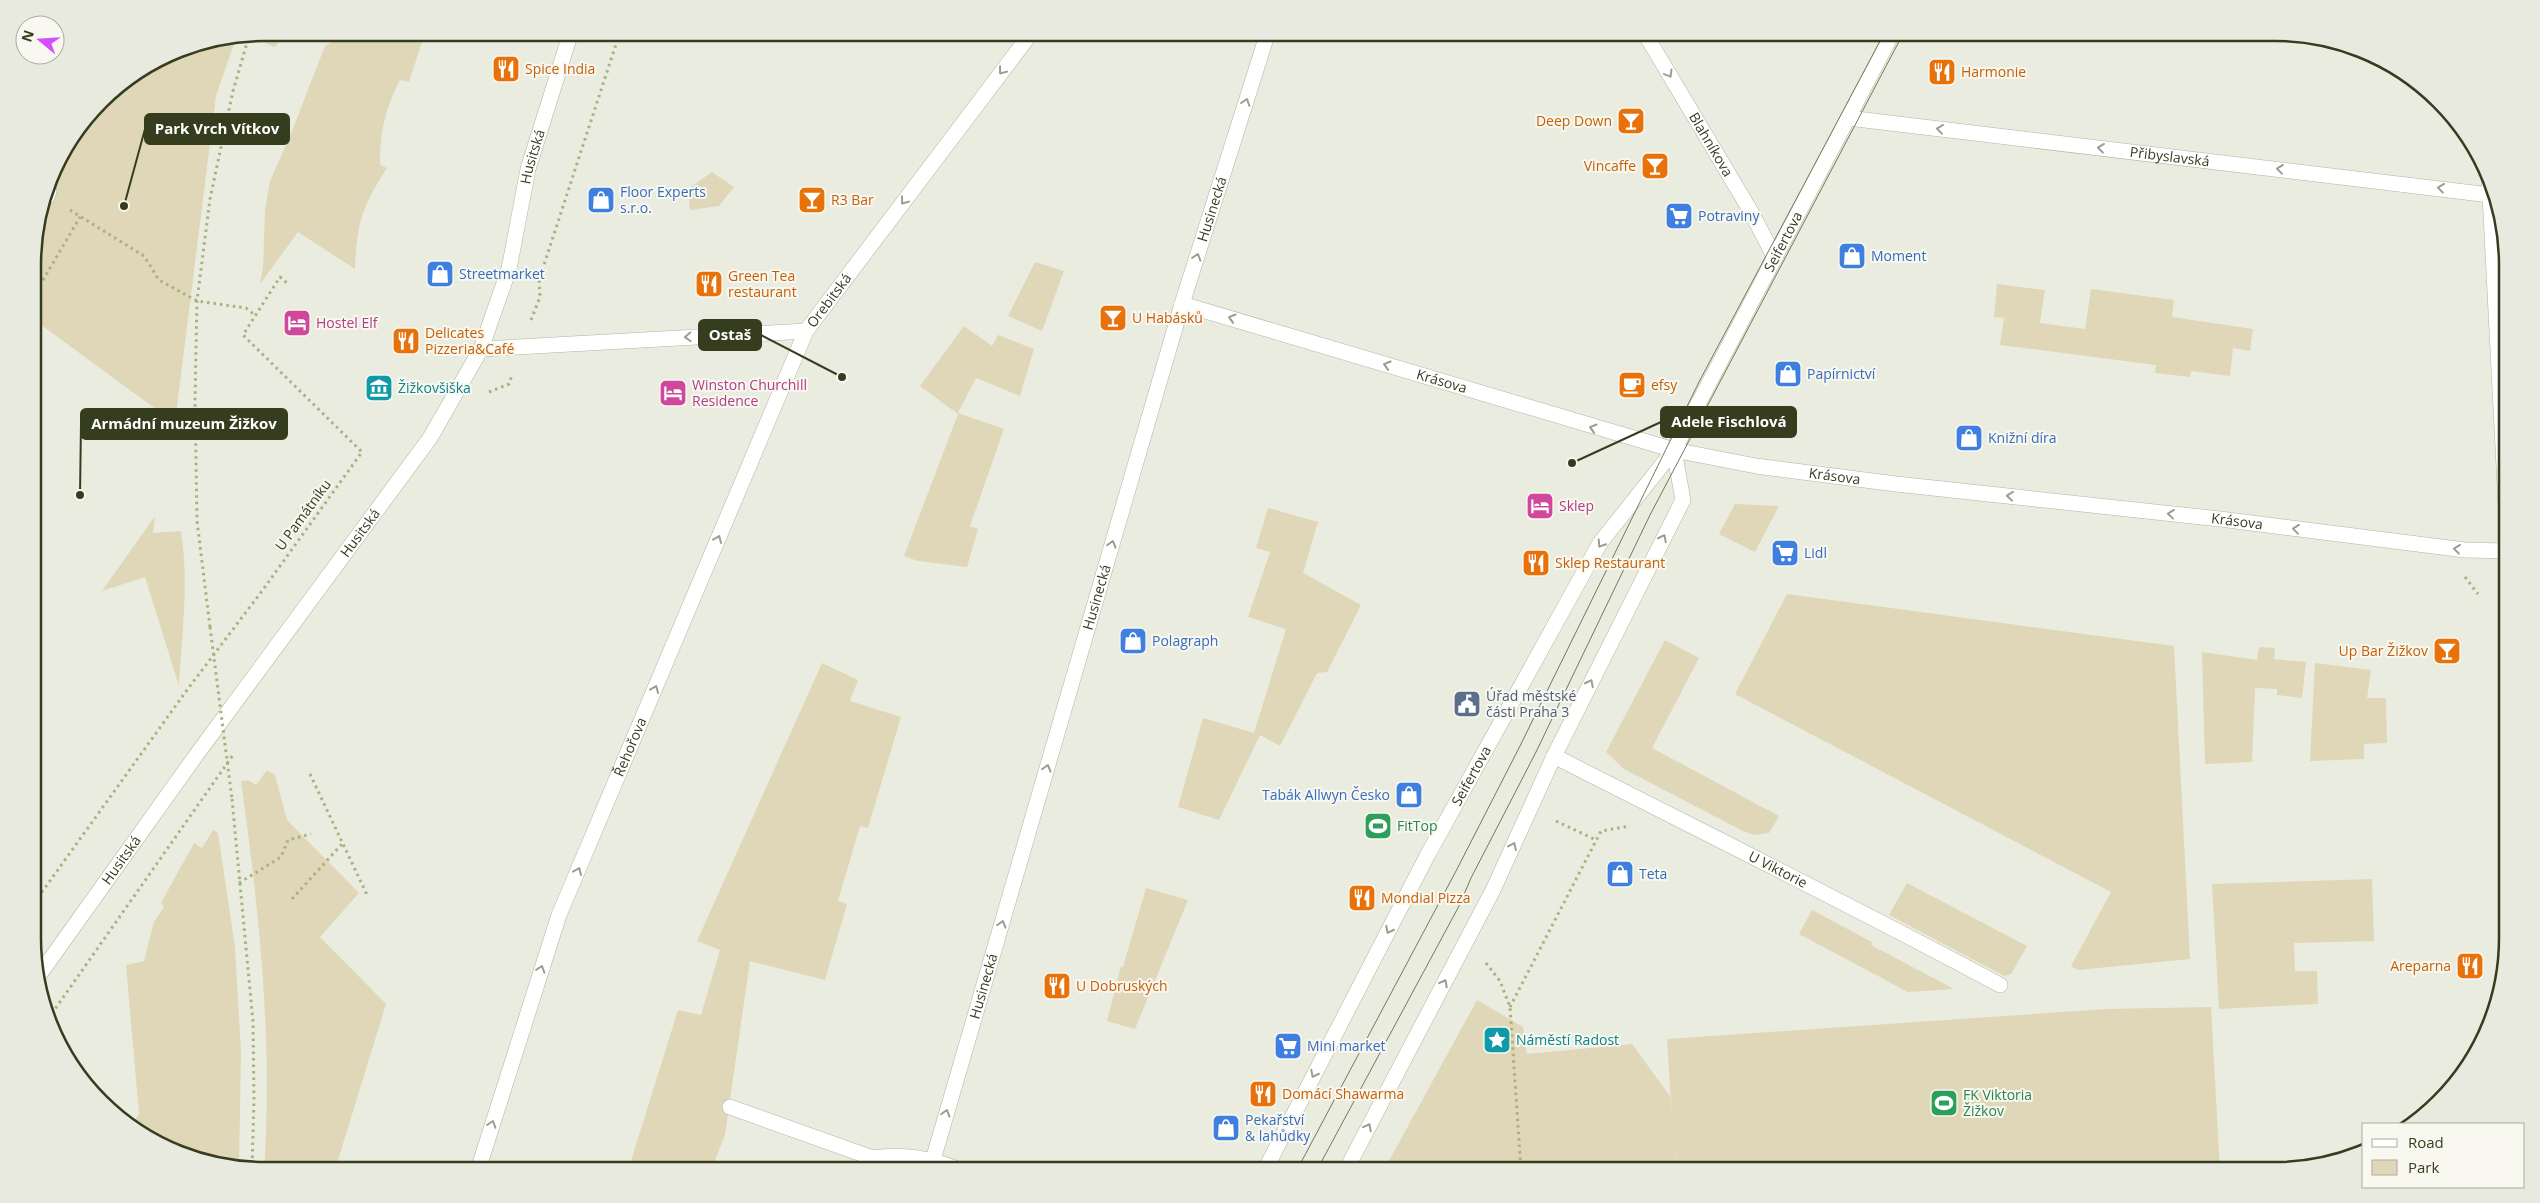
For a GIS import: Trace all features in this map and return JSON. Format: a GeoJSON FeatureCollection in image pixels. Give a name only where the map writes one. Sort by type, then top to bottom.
{"type":"FeatureCollection","features":[{"type":"Feature","properties":{"kind":"street","name":"Husitská"},"geometry":{"type":"LineString","coordinates":[[43,969],[197,754],[430,438],[480,349],[508,269],[528,169],[568,41]]}},
{"type":"Feature","properties":{"kind":"street","name":"Orebitská"},"geometry":{"type":"LineString","coordinates":[[480,349],[806,331],[1025,41]]}},
{"type":"Feature","properties":{"kind":"street","name":"Husinecká"},"geometry":{"type":"LineString","coordinates":[[933,1160],[1182,304],[1266,41]]}},
{"type":"Feature","properties":{"kind":"street","name":"Blahníkova"},"geometry":{"type":"LineString","coordinates":[[1649,41],[1750,210],[1775,258]]}},
{"type":"Feature","properties":{"kind":"street","name":"Seifertova"},"geometry":{"type":"LineString","coordinates":[[1269,1162],[1427,856],[1600,543],[1674,450],[1888,41]]}},
{"type":"Feature","properties":{"kind":"street","name":"Přibyslavská"},"geometry":{"type":"LineString","coordinates":[[1848,118],[2487,194]]}},
{"type":"Feature","properties":{"kind":"street"},"geometry":{"type":"LineString","coordinates":[[2491,206],[2499,370]]}},
{"type":"Feature","properties":{"kind":"street","name":"Krásova"},"geometry":{"type":"LineString","coordinates":[[1182,304],[1674,450],[1756,466],[1896,484],[2220,519],[2465,550],[2499,551]]}},
{"type":"Feature","properties":{"kind":"street","name":"Řehořova"},"geometry":{"type":"LineString","coordinates":[[481,1162],[558,916],[806,331]]}},
{"type":"Feature","properties":{"kind":"street"},"geometry":{"type":"LineString","coordinates":[[1350,1162],[1493,890],[1554,756],[1683,500],[1674,450]]}},
{"type":"Feature","properties":{"kind":"street","name":"U Viktorie"},"geometry":{"type":"LineString","coordinates":[[1554,756],[1746,855],[1870,916],[2000,985]]}},
{"type":"Feature","properties":{"kind":"street"},"geometry":{"type":"LineString","coordinates":[[730,1107],[872,1158],[896,1155],[939,1162]]}},
{"type":"Feature","properties":{"kind":"path"},"geometry":{"type":"LineString","coordinates":[[580,153],[617,41]]}},
{"type":"Feature","properties":{"kind":"path"},"geometry":{"type":"LineString","coordinates":[[246,42],[233,91],[210,199],[197,301],[195,401],[197,521],[232,799],[253,1022],[252,1161]]}},
{"type":"Feature","properties":{"kind":"path"},"geometry":{"type":"LineString","coordinates":[[41,283],[80,217],[144,256],[159,280],[197,301],[246,308],[255,316],[280,277],[287,283]]}},
{"type":"Feature","properties":{"kind":"path","name":"U Památníku"},"geometry":{"type":"LineString","coordinates":[[41,893],[181,698],[262,591],[362,452],[243,335],[255,316]]}},
{"type":"Feature","properties":{"kind":"path"},"geometry":{"type":"LineString","coordinates":[[2463,574],[2477,591],[2480,600]]}},
{"type":"Feature","properties":{"kind":"path"},"geometry":{"type":"LineString","coordinates":[[310,774],[368,897]]}},
{"type":"Feature","properties":{"kind":"path"},"geometry":{"type":"LineString","coordinates":[[1556,821],[1596,840]]}},
{"type":"Feature","properties":{"kind":"path"},"geometry":{"type":"LineString","coordinates":[[1510,1007],[1601,831],[1635,825]]}},
{"type":"Feature","properties":{"kind":"path"},"geometry":{"type":"LineString","coordinates":[[239,883],[281,857],[288,840],[311,834]]}},
{"type":"Feature","properties":{"kind":"path"},"geometry":{"type":"LineString","coordinates":[[292,899],[342,844]]}},
{"type":"Feature","properties":{"kind":"path"},"geometry":{"type":"LineString","coordinates":[[1483,959],[1500,981],[1510,1007],[1520,1162]]}},
{"type":"Feature","properties":{"kind":"green space"},"geometry":{"type":"Polygon","coordinates":[[[262,41],[280,41],[274,47],[262,41]]]}},
{"type":"Feature","properties":{"kind":"green space"},"geometry":{"type":"Polygon","coordinates":[[[333,41],[422,41],[409,82],[400,80],[387,111],[382,131],[380,165],[387,168],[366,205],[362,216],[357,239],[355,269],[298,232],[260,284],[263,268],[265,210],[270,181],[290,136],[325,46],[333,41]]]}},
{"type":"Feature","properties":{"kind":"green space"},"geometry":{"type":"Polygon","coordinates":[[[234,43],[216,96],[175,423],[41,325],[43,236],[53,193],[64,166],[79,141],[107,107],[141,79],[166,64],[193,53],[234,43]]]}},
{"type":"Feature","properties":{"kind":"green space"},"geometry":{"type":"Polygon","coordinates":[[[712,172],[734,187],[719,206],[690,210],[688,189],[712,172]]]}},
{"type":"Feature","properties":{"kind":"green space"},"geometry":{"type":"Polygon","coordinates":[[[1035,262],[1064,271],[1042,331],[1008,316],[1035,262]]]}},
{"type":"Feature","properties":{"kind":"green space"},"geometry":{"type":"Polygon","coordinates":[[[1997,284],[2045,290],[2040,323],[2085,329],[2091,289],[2174,300],[2172,317],[2253,329],[2250,351],[2233,348],[2230,376],[2191,371],[2190,377],[2155,373],[2156,365],[2000,345],[2004,318],[1994,317],[1997,284]]]}},
{"type":"Feature","properties":{"kind":"green space"},"geometry":{"type":"Polygon","coordinates":[[[964,326],[992,346],[998,335],[1034,349],[1020,396],[976,378],[958,413],[1004,429],[970,526],[978,529],[967,567],[918,561],[904,556],[958,414],[920,386],[964,326]]]}},
{"type":"Feature","properties":{"kind":"green space"},"geometry":{"type":"Polygon","coordinates":[[[1735,504],[1779,506],[1755,552],[1719,534],[1735,504]]]}},
{"type":"Feature","properties":{"kind":"green space"},"geometry":{"type":"Polygon","coordinates":[[[1268,508],[1318,522],[1303,573],[1361,605],[1327,672],[1317,673],[1280,746],[1260,735],[1219,820],[1178,807],[1203,718],[1254,733],[1286,629],[1248,617],[1270,552],[1256,548],[1268,508]]]}},
{"type":"Feature","properties":{"kind":"green space"},"geometry":{"type":"Polygon","coordinates":[[[155,516],[153,533],[181,531],[185,589],[179,686],[145,577],[102,591],[155,516]]]}},
{"type":"Feature","properties":{"kind":"green space"},"geometry":{"type":"Polygon","coordinates":[[[1787,594],[2174,646],[2190,959],[2078,970],[2071,966],[2111,892],[1735,694],[1787,594]]]}},
{"type":"Feature","properties":{"kind":"green space"},"geometry":{"type":"Polygon","coordinates":[[[1665,640],[1699,658],[1652,748],[1779,816],[1769,833],[1754,835],[1743,831],[1624,769],[1606,752],[1665,640]]]}},
{"type":"Feature","properties":{"kind":"green space"},"geometry":{"type":"Polygon","coordinates":[[[2259,647],[2275,648],[2274,659],[2306,662],[2302,698],[2277,695],[2277,689],[2255,688],[2252,762],[2205,764],[2202,652],[2257,660],[2259,647]]]}},
{"type":"Feature","properties":{"kind":"green space"},"geometry":{"type":"Polygon","coordinates":[[[822,663],[858,680],[850,701],[901,717],[868,828],[860,826],[838,901],[847,904],[825,980],[750,961],[725,1135],[714,1162],[634,1162],[631,1161],[678,1010],[701,1015],[720,950],[697,941],[822,663]]]}},
{"type":"Feature","properties":{"kind":"green space"},"geometry":{"type":"Polygon","coordinates":[[[2315,663],[2371,670],[2367,698],[2386,698],[2387,743],[2364,744],[2364,759],[2310,761],[2315,663]]]}},
{"type":"Feature","properties":{"kind":"green space"},"geometry":{"type":"Polygon","coordinates":[[[267,770],[275,775],[287,820],[359,893],[320,937],[386,1004],[337,1162],[264,1162],[267,1073],[263,975],[259,926],[241,781],[248,780],[256,785],[267,770]]]}},
{"type":"Feature","properties":{"kind":"green space"},"geometry":{"type":"Polygon","coordinates":[[[213,830],[218,833],[235,947],[241,1052],[239,1160],[207,1154],[180,1145],[153,1132],[135,1120],[139,1114],[126,965],[144,961],[154,922],[164,907],[161,903],[194,843],[202,848],[213,830]]]}},
{"type":"Feature","properties":{"kind":"green space"},"geometry":{"type":"Polygon","coordinates":[[[2372,879],[2374,941],[2294,943],[2295,971],[2317,971],[2318,1004],[2219,1009],[2212,884],[2372,879]]]}},
{"type":"Feature","properties":{"kind":"green space"},"geometry":{"type":"Polygon","coordinates":[[[1907,883],[2027,946],[2011,974],[2004,976],[1889,915],[1907,883]]]}},
{"type":"Feature","properties":{"kind":"green space"},"geometry":{"type":"Polygon","coordinates":[[[1146,888],[1188,900],[1135,1029],[1107,1021],[1121,966],[1123,967],[1146,888]]]}},
{"type":"Feature","properties":{"kind":"green space"},"geometry":{"type":"Polygon","coordinates":[[[1812,910],[1872,942],[1871,945],[1954,989],[1908,992],[1799,934],[1812,910]]]}},
{"type":"Feature","properties":{"kind":"green space","name":"FK Viktoria Žižkov"},"geometry":{"type":"Polygon","coordinates":[[[1477,1000],[1523,1027],[1527,1054],[1632,1044],[1670,1096],[1672,1120],[1667,1039],[2107,1009],[2211,1007],[2220,1162],[1676,1162],[1675,1146],[1676,1162],[1388,1162],[1477,1000]]]}},
{"type":"Feature","properties":{"kind":"tram line"},"geometry":{"type":"LineString","coordinates":[[1301,1162],[1456,871],[1520,746],[1700,380],[1880,41]]}},
{"type":"Feature","properties":{"kind":"tram line"},"geometry":{"type":"LineString","coordinates":[[1321,1162],[1459,906],[1471,878],[1536,752],[1650,515],[1899,41]]}},
{"type":"Feature","properties":{"kind":"place","name":"Spice India"},"geometry":{"type":"Point","coordinates":[506,69]}},
{"type":"Feature","properties":{"kind":"place","name":"Harmonie"},"geometry":{"type":"Point","coordinates":[1942,72]}},
{"type":"Feature","properties":{"kind":"place","name":"Deep Down"},"geometry":{"type":"Point","coordinates":[1631,121]}},
{"type":"Feature","properties":{"kind":"place","name":"Vincaffe"},"geometry":{"type":"Point","coordinates":[1655,166]}},
{"type":"Feature","properties":{"kind":"place","name":"Floor Experts s.r.o."},"geometry":{"type":"Point","coordinates":[601,200]}},
{"type":"Feature","properties":{"kind":"place","name":"R3 Bar"},"geometry":{"type":"Point","coordinates":[812,200]}},
{"type":"Feature","properties":{"kind":"place","name":"Park Vrch Vítkov"},"geometry":{"type":"Point","coordinates":[124,206]}},
{"type":"Feature","properties":{"kind":"place","name":"Potraviny"},"geometry":{"type":"Point","coordinates":[1679,216]}},
{"type":"Feature","properties":{"kind":"place","name":"Moment"},"geometry":{"type":"Point","coordinates":[1852,256]}},
{"type":"Feature","properties":{"kind":"place","name":"Streetmarket"},"geometry":{"type":"Point","coordinates":[440,274]}},
{"type":"Feature","properties":{"kind":"place","name":"Green Tea restaurant"},"geometry":{"type":"Point","coordinates":[709,284]}},
{"type":"Feature","properties":{"kind":"place","name":"U Habásků"},"geometry":{"type":"Point","coordinates":[1113,318]}},
{"type":"Feature","properties":{"kind":"place","name":"Hostel Elf"},"geometry":{"type":"Point","coordinates":[297,323]}},
{"type":"Feature","properties":{"kind":"place","name":"Delicates Pizzeria&Café"},"geometry":{"type":"Point","coordinates":[406,341]}},
{"type":"Feature","properties":{"kind":"place","name":"Papírnictví"},"geometry":{"type":"Point","coordinates":[1788,374]}},
{"type":"Feature","properties":{"kind":"place","name":"Ostaš"},"geometry":{"type":"Point","coordinates":[842,377]}},
{"type":"Feature","properties":{"kind":"place","name":"efsy"},"geometry":{"type":"Point","coordinates":[1632,385]}},
{"type":"Feature","properties":{"kind":"place","name":"Žižkovšiška"},"geometry":{"type":"Point","coordinates":[379,388]}},
{"type":"Feature","properties":{"kind":"place","name":"Winston Churchill Residence"},"geometry":{"type":"Point","coordinates":[673,393]}},
{"type":"Feature","properties":{"kind":"place","name":"Knižní díra"},"geometry":{"type":"Point","coordinates":[1969,438]}},
{"type":"Feature","properties":{"kind":"place","name":"Adele Fischlová"},"geometry":{"type":"Point","coordinates":[1572,463]}},
{"type":"Feature","properties":{"kind":"place","name":"Armádní muzeum Žižkov"},"geometry":{"type":"Point","coordinates":[80,495]}},
{"type":"Feature","properties":{"kind":"place","name":"Sklep"},"geometry":{"type":"Point","coordinates":[1540,506]}},
{"type":"Feature","properties":{"kind":"place","name":"Lidl"},"geometry":{"type":"Point","coordinates":[1785,553]}},
{"type":"Feature","properties":{"kind":"place","name":"Sklep Restaurant"},"geometry":{"type":"Point","coordinates":[1536,563]}},
{"type":"Feature","properties":{"kind":"place","name":"Polagraph"},"geometry":{"type":"Point","coordinates":[1133,641]}},
{"type":"Feature","properties":{"kind":"place","name":"Up Bar Žižkov"},"geometry":{"type":"Point","coordinates":[2447,651]}},
{"type":"Feature","properties":{"kind":"place","name":"Úřad městské části Praha 3"},"geometry":{"type":"Point","coordinates":[1467,704]}},
{"type":"Feature","properties":{"kind":"place","name":"Tabák Allwyn Česko"},"geometry":{"type":"Point","coordinates":[1409,795]}},
{"type":"Feature","properties":{"kind":"place","name":"FitTop"},"geometry":{"type":"Point","coordinates":[1378,826]}},
{"type":"Feature","properties":{"kind":"place","name":"Teta"},"geometry":{"type":"Point","coordinates":[1620,874]}},
{"type":"Feature","properties":{"kind":"place","name":"Mondial Pizza"},"geometry":{"type":"Point","coordinates":[1362,898]}},
{"type":"Feature","properties":{"kind":"place","name":"Areparna"},"geometry":{"type":"Point","coordinates":[2470,966]}},
{"type":"Feature","properties":{"kind":"place","name":"U Dobruských"},"geometry":{"type":"Point","coordinates":[1057,986]}},
{"type":"Feature","properties":{"kind":"place","name":"Náměstí Radost"},"geometry":{"type":"Point","coordinates":[1497,1040]}},
{"type":"Feature","properties":{"kind":"place","name":"Mini market"},"geometry":{"type":"Point","coordinates":[1288,1046]}},
{"type":"Feature","properties":{"kind":"place","name":"Domácí Shawarma"},"geometry":{"type":"Point","coordinates":[1263,1094]}},
{"type":"Feature","properties":{"kind":"place","name":"FK Viktoria Žižkov"},"geometry":{"type":"Point","coordinates":[1944,1103]}},
{"type":"Feature","properties":{"kind":"place","name":"Pekařství & lahůdky"},"geometry":{"type":"Point","coordinates":[1226,1128]}}]}
